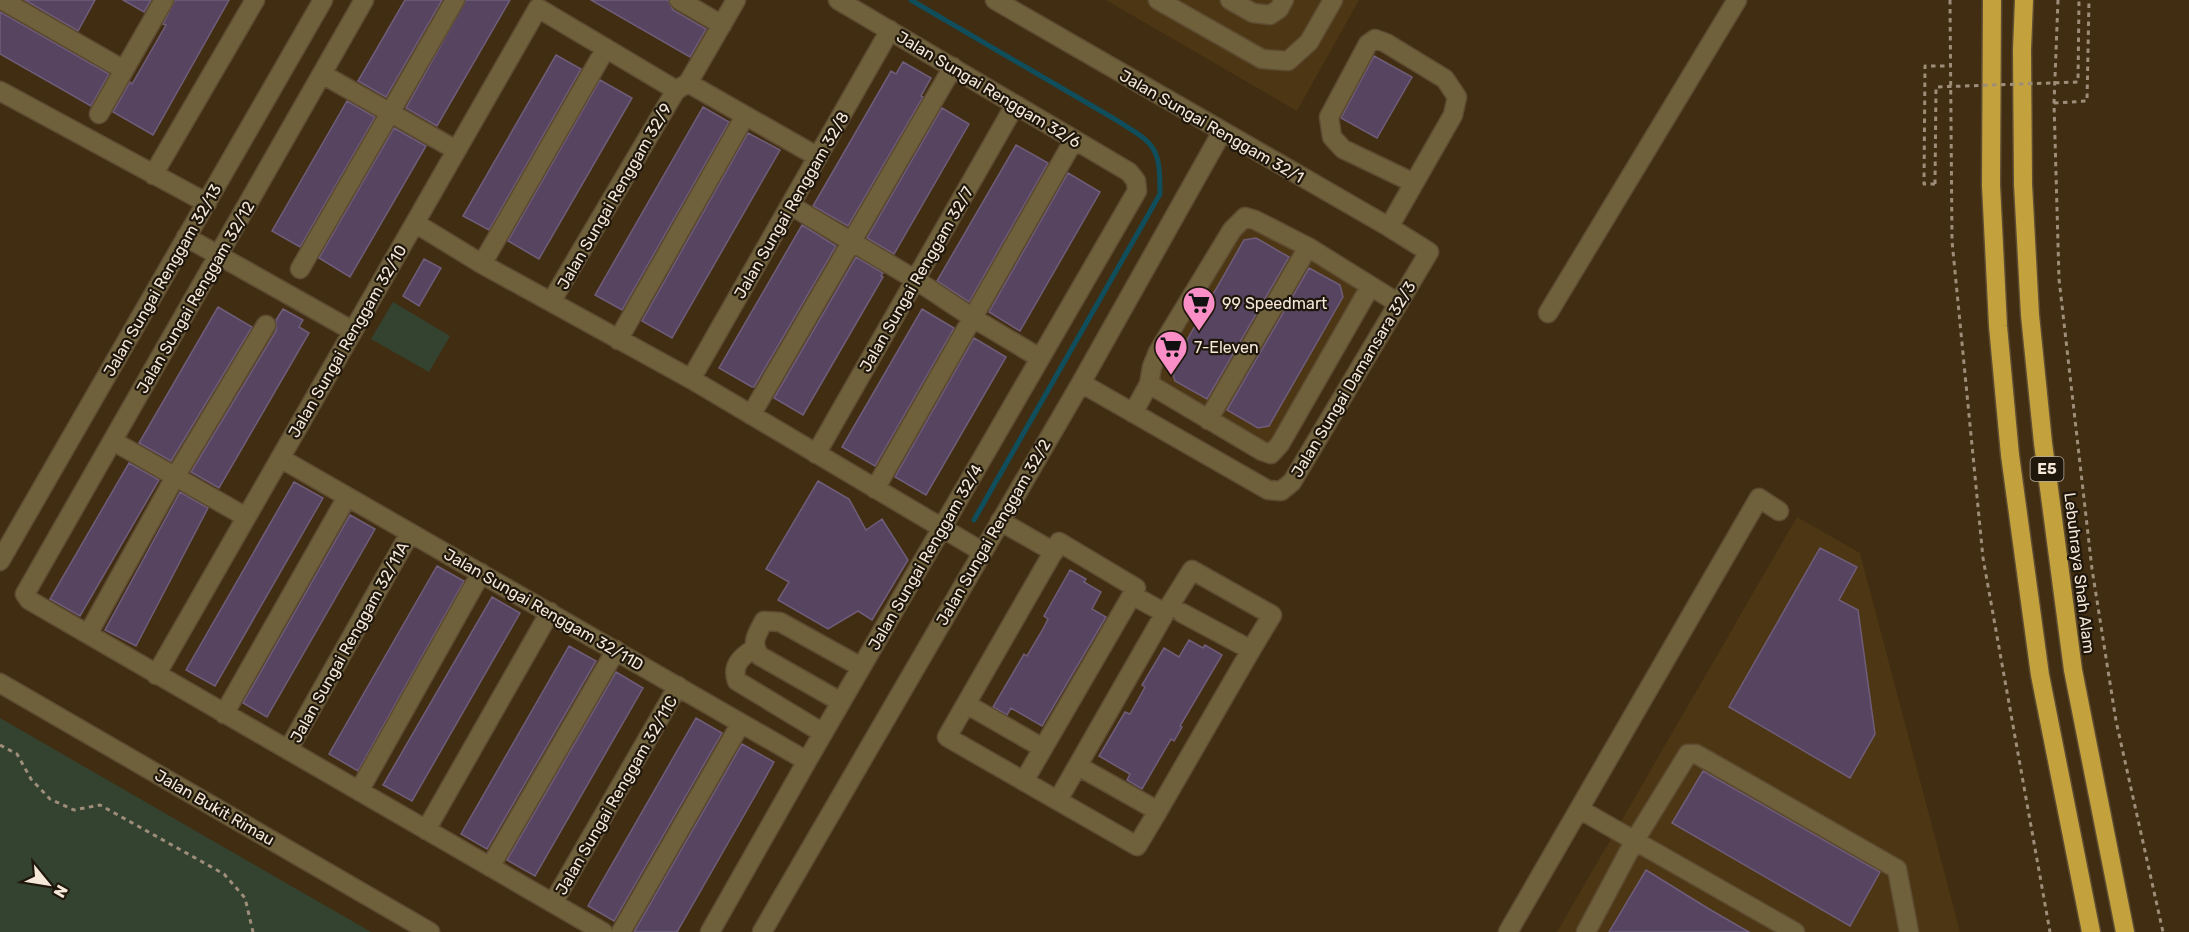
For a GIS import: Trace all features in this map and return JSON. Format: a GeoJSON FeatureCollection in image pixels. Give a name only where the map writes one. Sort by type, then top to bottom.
{"type":"FeatureCollection","features":[{"type":"Feature","properties":{"kind":"highway","name":"E5"},"geometry":{"type":"LineString","coordinates":[[1992,0],[1991,185],[1998,326],[2010,455],[2040,675],[2091,932]]}},
{"type":"Feature","properties":{"kind":"highway","name":"Lebuhraya Shah Alam"},"geometry":{"type":"LineString","coordinates":[[2024,0],[2023,184],[2030,315],[2043,443],[2073,670],[2125,932]]}},
{"type":"Feature","properties":{"kind":"street"},"geometry":{"type":"LineString","coordinates":[[2,0],[124,70]]}},
{"type":"Feature","properties":{"kind":"street"},"geometry":{"type":"LineString","coordinates":[[99,114],[164,0]]}},
{"type":"Feature","properties":{"kind":"street"},"geometry":{"type":"LineString","coordinates":[[153,175],[255,0]]}},
{"type":"Feature","properties":{"kind":"street","name":"Jalan Sungai Renggam 32/13"},"geometry":{"type":"LineString","coordinates":[[0,561],[186,237],[200,199],[323,0]]}},
{"type":"Feature","properties":{"kind":"street","name":"Jalan Sungai Renggam 32/12"},"geometry":{"type":"LineString","coordinates":[[88,634],[29,600],[25,594],[364,0]]}},
{"type":"Feature","properties":{"kind":"street"},"geometry":{"type":"LineString","coordinates":[[300,269],[455,0]]}},
{"type":"Feature","properties":{"kind":"street"},"geometry":{"type":"LineString","coordinates":[[679,0],[722,25]]}},
{"type":"Feature","properties":{"kind":"street","name":"Jalan Sungai Renggam 32/9"},"geometry":{"type":"LineString","coordinates":[[551,302],[736,0]]}},
{"type":"Feature","properties":{"kind":"street","name":"Jalan Sungai Renggam 32/6"},"geometry":{"type":"LineString","coordinates":[[838,0],[1129,172],[1136,181]]}},
{"type":"Feature","properties":{"kind":"street","name":"Jalan Sungai Renggam 32/1"},"geometry":{"type":"LineString","coordinates":[[995,0],[1389,226],[1429,252]]}},
{"type":"Feature","properties":{"kind":"street"},"geometry":{"type":"LineString","coordinates":[[1158,0],[1262,59],[1288,61],[1309,42],[1333,0]]}},
{"type":"Feature","properties":{"kind":"street"},"geometry":{"type":"LineString","coordinates":[[1230,0],[1253,13],[1270,15],[1279,9],[1284,0]]}},
{"type":"Feature","properties":{"kind":"street"},"geometry":{"type":"LineString","coordinates":[[1548,313],[1737,0]]}},
{"type":"Feature","properties":{"kind":"street"},"geometry":{"type":"LineString","coordinates":[[537,4],[606,48],[745,117],[818,157]]}},
{"type":"Feature","properties":{"kind":"street","name":"Jalan Sungai Renggam 32/10"},"geometry":{"type":"LineString","coordinates":[[156,675],[415,223],[537,4]]}},
{"type":"Feature","properties":{"kind":"street","name":"Jalan Sungai Renggam 32/8"},"geometry":{"type":"LineString","coordinates":[[691,379],[890,30]]}},
{"type":"Feature","properties":{"kind":"street"},"geometry":{"type":"LineString","coordinates":[[1389,226],[1414,183],[1453,115],[1457,97],[1445,79],[1386,42],[1375,39],[1368,44],[1329,117],[1332,137],[1343,149],[1414,183]]}},
{"type":"Feature","properties":{"kind":"street"},"geometry":{"type":"LineString","coordinates":[[482,264],[606,48]]}},
{"type":"Feature","properties":{"kind":"street"},"geometry":{"type":"LineString","coordinates":[[751,415],[953,67]]}},
{"type":"Feature","properties":{"kind":"street"},"geometry":{"type":"LineString","coordinates":[[322,74],[456,150]]}},
{"type":"Feature","properties":{"kind":"street"},"geometry":{"type":"LineString","coordinates":[[0,91],[200,199]]}},
{"type":"Feature","properties":{"kind":"street","name":"Jalan Sungai Renggam 32/7"},"geometry":{"type":"LineString","coordinates":[[816,454],[1015,105]]}},
{"type":"Feature","properties":{"kind":"street"},"geometry":{"type":"LineString","coordinates":[[618,340],[745,117]]}},
{"type":"Feature","properties":{"kind":"street","name":"Jalan Sungai Renggam 32/2"},"geometry":{"type":"LineString","coordinates":[[762,932],[981,551],[1081,383],[1222,132]]}},
{"type":"Feature","properties":{"kind":"street"},"geometry":{"type":"LineString","coordinates":[[875,489],[1074,140]]}},
{"type":"Feature","properties":{"kind":"street","name":"Jalan Sungai Renggam 32/4"},"geometry":{"type":"LineString","coordinates":[[710,932],[1137,191],[1136,181]]}},
{"type":"Feature","properties":{"kind":"street"},"geometry":{"type":"LineString","coordinates":[[790,205],[916,280],[973,318],[1040,358]]}},
{"type":"Feature","properties":{"kind":"street"},"geometry":{"type":"LineString","coordinates":[[1133,413],[1149,384],[1158,352],[1232,230],[1245,217],[1308,247],[1398,303]]}},
{"type":"Feature","properties":{"kind":"street"},"geometry":{"type":"LineString","coordinates":[[415,223],[482,264],[691,379],[981,551]]}},
{"type":"Feature","properties":{"kind":"street"},"geometry":{"type":"LineString","coordinates":[[186,237],[353,331]]}},
{"type":"Feature","properties":{"kind":"street"},"geometry":{"type":"LineString","coordinates":[[1208,420],[1308,247]]}},
{"type":"Feature","properties":{"kind":"street","name":"Jalan Sungai Damansara 32/3"},"geometry":{"type":"LineString","coordinates":[[1081,383],[1268,490],[1281,491],[1292,482],[1429,252]]}},
{"type":"Feature","properties":{"kind":"street"},"geometry":{"type":"LineString","coordinates":[[1149,384],[1262,451],[1271,454],[1280,444],[1370,287]]}},
{"type":"Feature","properties":{"kind":"street"},"geometry":{"type":"LineString","coordinates":[[266,325],[175,477],[88,634],[603,932]]}},
{"type":"Feature","properties":{"kind":"street"},"geometry":{"type":"LineString","coordinates":[[112,441],[246,517]]}},
{"type":"Feature","properties":{"kind":"street","name":"Jalan Sungai Renggam 32/11D"},"geometry":{"type":"LineString","coordinates":[[280,458],[807,761]]}},
{"type":"Feature","properties":{"kind":"street"},"geometry":{"type":"LineString","coordinates":[[224,714],[347,497]]}},
{"type":"Feature","properties":{"kind":"street"},"geometry":{"type":"LineString","coordinates":[[1508,932],[1759,498],[1779,511]]}},
{"type":"Feature","properties":{"kind":"street"},"geometry":{"type":"LineString","coordinates":[[1000,520],[1054,552]]}},
{"type":"Feature","properties":{"kind":"street","name":"Jalan Sungai Renggam 32/11A"},"geometry":{"type":"LineString","coordinates":[[288,750],[410,533]]}},
{"type":"Feature","properties":{"kind":"street"},"geometry":{"type":"LineString","coordinates":[[1058,800],[1174,613],[1192,570],[1272,615],[1137,846],[947,737],[966,704],[1002,658],[1059,542],[1136,588]]}},
{"type":"Feature","properties":{"kind":"street"},"geometry":{"type":"LineString","coordinates":[[359,791],[481,573]]}},
{"type":"Feature","properties":{"kind":"street"},"geometry":{"type":"LineString","coordinates":[[1024,781],[1132,595],[1251,650]]}},
{"type":"Feature","properties":{"kind":"street"},"geometry":{"type":"LineString","coordinates":[[426,830],[550,612]]}},
{"type":"Feature","properties":{"kind":"street"},"geometry":{"type":"LineString","coordinates":[[842,702],[760,656],[754,649],[755,637],[764,621],[780,622],[861,667]]}},
{"type":"Feature","properties":{"kind":"street"},"geometry":{"type":"LineString","coordinates":[[754,649],[738,662],[734,673],[737,681],[823,733]]}},
{"type":"Feature","properties":{"kind":"street"},"geometry":{"type":"LineString","coordinates":[[490,867],[616,650]]}},
{"type":"Feature","properties":{"kind":"street","name":"Jalan Bukit Rimau"},"geometry":{"type":"LineString","coordinates":[[0,683],[430,932]]}},
{"type":"Feature","properties":{"kind":"street","name":"Jalan Sungai Renggam 32/11C"},"geometry":{"type":"LineString","coordinates":[[553,903],[678,686]]}},
{"type":"Feature","properties":{"kind":"street"},"geometry":{"type":"LineString","coordinates":[[966,704],[1043,748]]}},
{"type":"Feature","properties":{"kind":"street"},"geometry":{"type":"LineString","coordinates":[[621,932],[741,723]]}},
{"type":"Feature","properties":{"kind":"street"},"geometry":{"type":"LineString","coordinates":[[1586,932],[1635,840],[1688,754],[1696,754],[1897,869],[1909,932]]}},
{"type":"Feature","properties":{"kind":"street"},"geometry":{"type":"LineString","coordinates":[[1078,766],[1158,811]]}},
{"type":"Feature","properties":{"kind":"street"},"geometry":{"type":"LineString","coordinates":[[1580,809],[1795,932]]}},
{"type":"Feature","properties":{"kind":"path"},"geometry":{"type":"LineString","coordinates":[[1950,0],[1952,241],[1983,558],[2050,932]]}},
{"type":"Feature","properties":{"kind":"path"},"geometry":{"type":"LineString","coordinates":[[2058,0],[2054,103],[2059,279],[2091,569],[2116,721],[2163,932]]}},
{"type":"Feature","properties":{"kind":"path"},"geometry":{"type":"LineString","coordinates":[[1950,66],[1925,66],[1924,184],[1935,184],[1936,87],[2078,82],[2079,0]]}},
{"type":"Feature","properties":{"kind":"path"},"geometry":{"type":"LineString","coordinates":[[2054,103],[2087,101],[2089,0]]}},
{"type":"Feature","properties":{"kind":"path"},"geometry":{"type":"LineString","coordinates":[[0,745],[17,754],[31,778],[50,799],[74,810],[100,805],[224,874],[245,898],[253,932]]}},
{"type":"Feature","properties":{"kind":"shaded area"},"geometry":{"type":"Polygon","coordinates":[[[1106,0],[1359,0],[1297,111],[1106,0]]]}},
{"type":"Feature","properties":{"kind":"shaded area"},"geometry":{"type":"Polygon","coordinates":[[[1249,223],[1364,289],[1272,448],[1154,379],[1155,369],[1236,231],[1249,223]]]}},
{"type":"Feature","properties":{"kind":"shaded area"},"geometry":{"type":"Polygon","coordinates":[[[1797,517],[1860,553],[1960,932],[1557,932],[1797,517]]]}},
{"type":"Feature","properties":{"kind":"green space"},"geometry":{"type":"Polygon","coordinates":[[[393,302],[450,336],[429,372],[371,339],[393,302]]]}},
{"type":"Feature","properties":{"kind":"green space"},"geometry":{"type":"Polygon","coordinates":[[[0,718],[371,932],[0,932],[0,718]]]}},
{"type":"Feature","properties":{"kind":"building"},"geometry":{"type":"Polygon","coordinates":[[[25,0],[95,0],[78,31],[25,0]]]}},
{"type":"Feature","properties":{"kind":"building"},"geometry":{"type":"Polygon","coordinates":[[[123,0],[151,0],[144,12],[123,0]]]}},
{"type":"Feature","properties":{"kind":"building"},"geometry":{"type":"Polygon","coordinates":[[[175,0],[229,0],[153,135],[113,112],[166,25],[163,24],[175,0]]]}},
{"type":"Feature","properties":{"kind":"building"},"geometry":{"type":"Polygon","coordinates":[[[405,0],[442,0],[386,97],[358,81],[405,0]]]}},
{"type":"Feature","properties":{"kind":"building"},"geometry":{"type":"Polygon","coordinates":[[[466,0],[510,0],[437,126],[406,108],[466,0]]]}},
{"type":"Feature","properties":{"kind":"building"},"geometry":{"type":"Polygon","coordinates":[[[591,0],[668,0],[673,10],[706,29],[690,57],[591,0]]]}},
{"type":"Feature","properties":{"kind":"building"},"geometry":{"type":"Polygon","coordinates":[[[0,12],[109,74],[91,106],[0,54],[0,12]]]}},
{"type":"Feature","properties":{"kind":"building"},"geometry":{"type":"Polygon","coordinates":[[[556,55],[581,69],[489,230],[463,216],[556,55]]]}},
{"type":"Feature","properties":{"kind":"building"},"geometry":{"type":"Polygon","coordinates":[[[1374,56],[1412,77],[1377,138],[1341,118],[1374,56]]]}},
{"type":"Feature","properties":{"kind":"building"},"geometry":{"type":"Polygon","coordinates":[[[903,62],[931,78],[921,96],[923,97],[848,226],[813,206],[891,71],[896,74],[903,62]]]}},
{"type":"Feature","properties":{"kind":"building"},"geometry":{"type":"Polygon","coordinates":[[[600,80],[632,98],[539,259],[508,241],[600,80]]]}},
{"type":"Feature","properties":{"kind":"building"},"geometry":{"type":"Polygon","coordinates":[[[347,101],[375,117],[300,247],[272,231],[347,101]]]}},
{"type":"Feature","properties":{"kind":"building"},"geometry":{"type":"Polygon","coordinates":[[[703,107],[729,122],[622,310],[595,295],[703,107]]]}},
{"type":"Feature","properties":{"kind":"building"},"geometry":{"type":"Polygon","coordinates":[[[942,108],[969,124],[894,254],[867,238],[942,108]]]}},
{"type":"Feature","properties":{"kind":"building"},"geometry":{"type":"Polygon","coordinates":[[[394,128],[426,146],[350,277],[319,258],[394,128]]]}},
{"type":"Feature","properties":{"kind":"building"},"geometry":{"type":"Polygon","coordinates":[[[748,133],[780,150],[672,338],[642,321],[748,133]]]}},
{"type":"Feature","properties":{"kind":"building"},"geometry":{"type":"Polygon","coordinates":[[[1016,145],[1048,163],[969,302],[937,281],[1016,145]]]}},
{"type":"Feature","properties":{"kind":"building"},"geometry":{"type":"Polygon","coordinates":[[[1068,173],[1100,192],[1020,331],[989,312],[1068,173]]]}},
{"type":"Feature","properties":{"kind":"building"},"geometry":{"type":"Polygon","coordinates":[[[802,225],[836,246],[752,387],[719,368],[802,225]]]}},
{"type":"Feature","properties":{"kind":"building"},"geometry":{"type":"Polygon","coordinates":[[[1256,238],[1289,257],[1207,399],[1175,381],[1171,368],[1244,240],[1256,238]]]}},
{"type":"Feature","properties":{"kind":"building"},"geometry":{"type":"Polygon","coordinates":[[[856,257],[883,273],[881,276],[883,277],[803,415],[774,398],[856,257]]]}},
{"type":"Feature","properties":{"kind":"building"},"geometry":{"type":"Polygon","coordinates":[[[424,259],[441,268],[419,306],[403,296],[424,259]]]}},
{"type":"Feature","properties":{"kind":"building"},"geometry":{"type":"Polygon","coordinates":[[[1309,268],[1340,285],[1343,297],[1269,426],[1258,428],[1227,410],[1309,268]]]}},
{"type":"Feature","properties":{"kind":"building"},"geometry":{"type":"Polygon","coordinates":[[[218,307],[252,327],[171,461],[139,443],[218,307]]]}},
{"type":"Feature","properties":{"kind":"building"},"geometry":{"type":"Polygon","coordinates":[[[283,309],[303,320],[299,327],[309,333],[219,488],[191,472],[276,331],[276,320],[283,309]]]}},
{"type":"Feature","properties":{"kind":"building"},"geometry":{"type":"Polygon","coordinates":[[[922,309],[954,328],[875,466],[842,447],[922,309]]]}},
{"type":"Feature","properties":{"kind":"building"},"geometry":{"type":"Polygon","coordinates":[[[974,338],[1006,357],[926,495],[895,477],[974,338]]]}},
{"type":"Feature","properties":{"kind":"building"},"geometry":{"type":"Polygon","coordinates":[[[129,463],[159,480],[80,616],[50,599],[129,463]]]}},
{"type":"Feature","properties":{"kind":"building"},"geometry":{"type":"Polygon","coordinates":[[[818,481],[849,499],[866,530],[882,519],[908,560],[872,620],[858,611],[828,629],[778,600],[789,582],[766,569],[818,481]]]}},
{"type":"Feature","properties":{"kind":"building"},"geometry":{"type":"Polygon","coordinates":[[[294,482],[323,498],[215,686],[186,670],[294,482]]]}},
{"type":"Feature","properties":{"kind":"building"},"geometry":{"type":"Polygon","coordinates":[[[180,492],[208,508],[136,646],[105,630],[180,492]]]}},
{"type":"Feature","properties":{"kind":"building"},"geometry":{"type":"Polygon","coordinates":[[[350,515],[375,529],[267,717],[243,703],[350,515]]]}},
{"type":"Feature","properties":{"kind":"building"},"geometry":{"type":"Polygon","coordinates":[[[1820,548],[1857,567],[1839,600],[1858,610],[1875,734],[1850,778],[1729,707],[1820,548]]]}},
{"type":"Feature","properties":{"kind":"building"},"geometry":{"type":"Polygon","coordinates":[[[437,566],[464,581],[358,771],[329,754],[437,566]]]}},
{"type":"Feature","properties":{"kind":"building"},"geometry":{"type":"Polygon","coordinates":[[[1070,570],[1086,579],[1084,582],[1101,592],[1092,609],[1106,617],[1042,726],[1011,708],[1007,715],[993,707],[1024,654],[1027,656],[1043,629],[1048,619],[1044,616],[1070,570]]]}},
{"type":"Feature","properties":{"kind":"building"},"geometry":{"type":"Polygon","coordinates":[[[492,597],[520,613],[412,801],[383,785],[492,597]]]}},
{"type":"Feature","properties":{"kind":"building"},"geometry":{"type":"Polygon","coordinates":[[[1189,640],[1203,648],[1205,645],[1222,655],[1180,726],[1182,727],[1174,741],[1171,739],[1142,789],[1127,780],[1130,774],[1099,756],[1125,712],[1130,714],[1145,687],[1142,685],[1164,648],[1179,657],[1189,640]]]}},
{"type":"Feature","properties":{"kind":"building"},"geometry":{"type":"Polygon","coordinates":[[[569,646],[596,661],[487,849],[461,834],[569,646]]]}},
{"type":"Feature","properties":{"kind":"building"},"geometry":{"type":"Polygon","coordinates":[[[616,672],[643,688],[535,876],[507,860],[616,672]]]}},
{"type":"Feature","properties":{"kind":"building"},"geometry":{"type":"Polygon","coordinates":[[[696,718],[722,733],[614,921],[588,906],[696,718]]]}},
{"type":"Feature","properties":{"kind":"building"},"geometry":{"type":"Polygon","coordinates":[[[742,744],[774,762],[677,932],[634,932],[742,744]]]}},
{"type":"Feature","properties":{"kind":"building"},"geometry":{"type":"Polygon","coordinates":[[[1703,771],[1880,872],[1850,926],[1672,823],[1703,771]]]}},
{"type":"Feature","properties":{"kind":"building"},"geometry":{"type":"Polygon","coordinates":[[[1646,870],[1709,909],[1749,932],[1609,932],[1646,870]]]}},
{"type":"Feature","properties":{"kind":"waterway"},"geometry":{"type":"LineString","coordinates":[[911,0],[1131,129],[1148,142],[1157,157],[1159,166],[1160,194],[974,520]]}},
{"type":"Feature","properties":{"kind":"place","name":"99 Speedmart"},"geometry":{"type":"Point","coordinates":[1199,332]}},
{"type":"Feature","properties":{"kind":"place","name":"7-Eleven"},"geometry":{"type":"Point","coordinates":[1171,376]}}]}
